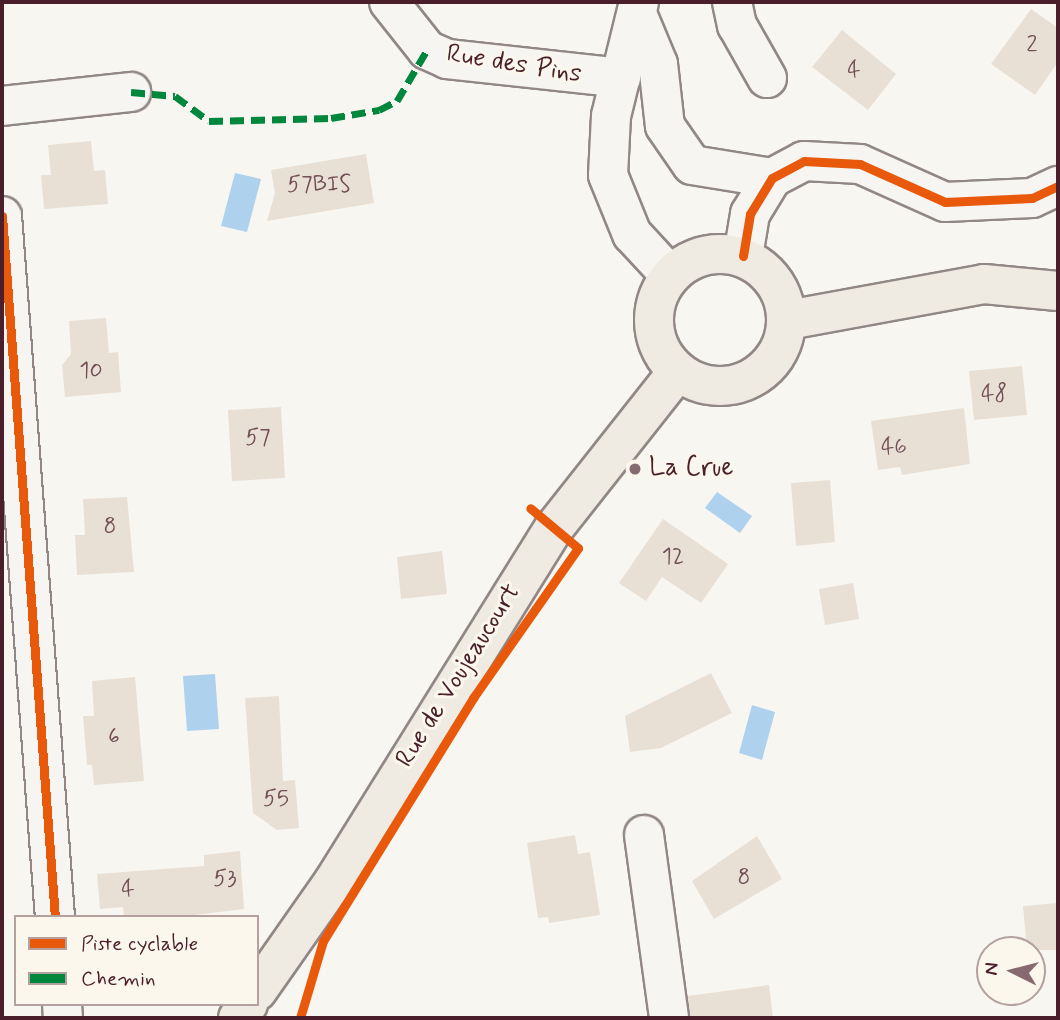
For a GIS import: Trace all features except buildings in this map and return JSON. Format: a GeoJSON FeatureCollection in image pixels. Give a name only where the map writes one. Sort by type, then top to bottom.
{"type":"FeatureCollection","features":[{"type":"Feature","properties":{"kind":"main road"},"geometry":{"type":"LineString","coordinates":[[717,253],[743,256],[776,281],[788,320],[778,356],[750,382],[712,388],[677,372],[657,342],[654,307],[670,275],[692,259],[717,253]]}},
{"type":"Feature","properties":{"kind":"main road"},"geometry":{"type":"LineString","coordinates":[[788,320],[984,284],[1058,291]]}},
{"type":"Feature","properties":{"kind":"main road","name":"Rue de Voujeaucourt"},"geometry":{"type":"LineString","coordinates":[[259,993],[334,881],[555,528],[677,372]]}},
{"type":"Feature","properties":{"kind":"street","name":"Rue des Pins"},"geometry":{"type":"LineString","coordinates":[[389,2],[427,50],[447,59],[621,78]]}},
{"type":"Feature","properties":{"kind":"street"},"geometry":{"type":"LineString","coordinates":[[732,2],[737,25],[767,78]]}},
{"type":"Feature","properties":{"kind":"street"},"geometry":{"type":"LineString","coordinates":[[639,9],[611,116],[608,175],[632,234],[670,275]]}},
{"type":"Feature","properties":{"kind":"street"},"geometry":{"type":"LineString","coordinates":[[639,9],[658,64],[665,126],[692,165],[772,178]]}},
{"type":"Feature","properties":{"kind":"street"},"geometry":{"type":"LineString","coordinates":[[2,106],[131,92]]}},
{"type":"Feature","properties":{"kind":"street"},"geometry":{"type":"LineString","coordinates":[[743,256],[750,214],[772,178],[804,161],[860,164],[945,202],[1032,198],[1058,186]]}},
{"type":"Feature","properties":{"kind":"street"},"geometry":{"type":"LineString","coordinates":[[2,216],[55,915]]}},
{"type":"Feature","properties":{"kind":"street"},"geometry":{"type":"LineString","coordinates":[[644,835],[669,1018]]}},
{"type":"Feature","properties":{"kind":"water"},"geometry":{"type":"Polygon","coordinates":[[[235,173],[261,179],[247,232],[221,226],[235,173]]]}},
{"type":"Feature","properties":{"kind":"water"},"geometry":{"type":"Polygon","coordinates":[[[717,492],[752,516],[740,533],[705,508],[717,492]]]}},
{"type":"Feature","properties":{"kind":"water"},"geometry":{"type":"Polygon","coordinates":[[[215,674],[219,729],[187,731],[183,676],[215,674]]]}},
{"type":"Feature","properties":{"kind":"water"},"geometry":{"type":"Polygon","coordinates":[[[752,705],[775,712],[762,760],[739,753],[752,705]]]}},
{"type":"Feature","properties":{"kind":"marked path"},"geometry":{"type":"LineString","coordinates":[[131,92],[175,96],[209,121],[331,118],[379,110],[397,101],[427,50]]}},
{"type":"Feature","properties":{"kind":"cycle path"},"geometry":{"type":"LineString","coordinates":[[743,256],[750,214],[772,178],[804,161],[860,164],[945,202],[1032,198],[1058,186]]}},
{"type":"Feature","properties":{"kind":"cycle path"},"geometry":{"type":"LineString","coordinates":[[2,216],[55,915]]}},
{"type":"Feature","properties":{"kind":"cycle path"},"geometry":{"type":"LineString","coordinates":[[300,1018],[323,941],[473,698],[578,548],[530,508]]}},
{"type":"Feature","properties":{"kind":"place","name":"La Crue"},"geometry":{"type":"Point","coordinates":[635,469]}}]}
